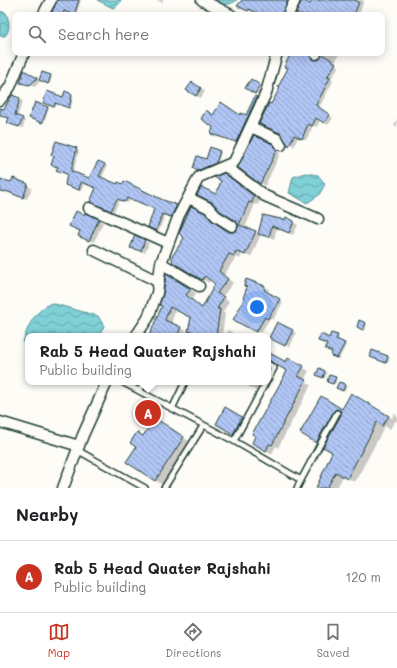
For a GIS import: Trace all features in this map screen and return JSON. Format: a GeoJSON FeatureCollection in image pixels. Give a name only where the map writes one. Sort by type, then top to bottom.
{"type":"FeatureCollection","features":[{"type":"Feature","properties":{"kind":"street"},"geometry":{"type":"LineString","coordinates":[[45,12],[51,0]]}},
{"type":"Feature","properties":{"kind":"street"},"geometry":{"type":"LineString","coordinates":[[202,0],[225,12]]}},
{"type":"Feature","properties":{"kind":"street"},"geometry":{"type":"LineString","coordinates":[[289,12],[295,0]]}},
{"type":"Feature","properties":{"kind":"street"},"geometry":{"type":"LineString","coordinates":[[0,100],[10,87],[23,56]]}},
{"type":"Feature","properties":{"kind":"street"},"geometry":{"type":"LineString","coordinates":[[138,333],[148,318],[157,293],[161,263],[168,243],[199,177],[234,162],[266,93],[276,56]]}},
{"type":"Feature","properties":{"kind":"street"},"geometry":{"type":"LineString","coordinates":[[251,127],[277,139],[281,145]]}},
{"type":"Feature","properties":{"kind":"street"},"geometry":{"type":"LineString","coordinates":[[225,166],[265,196],[297,212],[318,220]]}},
{"type":"Feature","properties":{"kind":"street"},"geometry":{"type":"LineString","coordinates":[[189,198],[209,208],[216,216],[232,226]]}},
{"type":"Feature","properties":{"kind":"street"},"geometry":{"type":"LineString","coordinates":[[88,208],[168,243]]}},
{"type":"Feature","properties":{"kind":"street"},"geometry":{"type":"LineString","coordinates":[[94,250],[159,282]]}},
{"type":"Feature","properties":{"kind":"street"},"geometry":{"type":"LineString","coordinates":[[161,263],[199,286]]}},
{"type":"Feature","properties":{"kind":"street"},"geometry":{"type":"LineString","coordinates":[[63,488],[78,448],[106,385]]}},
{"type":"Feature","properties":{"kind":"street"},"geometry":{"type":"LineString","coordinates":[[0,422],[78,448]]}},
{"type":"Feature","properties":{"kind":"lane"},"geometry":{"type":"LineString","coordinates":[[129,385],[203,426],[234,441],[301,480]]}},
{"type":"Feature","properties":{"kind":"lane"},"geometry":{"type":"LineString","coordinates":[[140,391],[143,385]]}},
{"type":"Feature","properties":{"kind":"lane"},"geometry":{"type":"LineString","coordinates":[[172,409],[184,385]]}},
{"type":"Feature","properties":{"kind":"lane"},"geometry":{"type":"LineString","coordinates":[[234,441],[264,385]]}},
{"type":"Feature","properties":{"kind":"lane"},"geometry":{"type":"LineString","coordinates":[[297,488],[337,413]]}},
{"type":"Feature","properties":{"kind":"lane"},"geometry":{"type":"LineString","coordinates":[[164,488],[203,426]]}},
{"type":"Feature","properties":{"kind":"lane"},"geometry":{"type":"LineString","coordinates":[[78,448],[145,488]]}},
{"type":"Feature","properties":{"kind":"water"},"geometry":{"type":"Polygon","coordinates":[[[97,0],[121,0],[119,4],[113,8],[97,0]]]}},
{"type":"Feature","properties":{"kind":"water"},"geometry":{"type":"Polygon","coordinates":[[[210,0],[237,0],[230,4],[224,4],[210,0]]]}},
{"type":"Feature","properties":{"kind":"water"},"geometry":{"type":"Polygon","coordinates":[[[0,11],[6,13],[9,22],[9,28],[5,36],[0,36],[0,11]]]}},
{"type":"Feature","properties":{"kind":"water"},"geometry":{"type":"Polygon","coordinates":[[[305,173],[318,175],[325,184],[319,195],[307,203],[289,193],[293,177],[305,173]]]}},
{"type":"Feature","properties":{"kind":"water"},"geometry":{"type":"Polygon","coordinates":[[[51,303],[98,316],[104,326],[100,333],[26,333],[32,320],[40,310],[51,303]]]}},
{"type":"Feature","properties":{"kind":"building"},"geometry":{"type":"Polygon","coordinates":[[[57,0],[79,0],[75,12],[52,12],[57,0]]]}},
{"type":"Feature","properties":{"kind":"building"},"geometry":{"type":"Polygon","coordinates":[[[242,0],[288,0],[283,12],[255,12],[249,9],[248,11],[237,6],[242,0]]]}},
{"type":"Feature","properties":{"kind":"building"},"geometry":{"type":"Polygon","coordinates":[[[302,0],[310,4],[312,0],[355,0],[359,2],[355,12],[296,12],[302,0]]]}},
{"type":"Feature","properties":{"kind":"building"},"geometry":{"type":"Polygon","coordinates":[[[290,56],[311,56],[311,58],[316,60],[320,59],[321,56],[325,56],[336,63],[327,77],[330,78],[316,105],[330,115],[324,123],[316,118],[312,126],[308,124],[302,139],[294,135],[289,146],[280,133],[259,124],[269,103],[271,104],[280,88],[278,87],[288,68],[284,67],[290,56]]]}},
{"type":"Feature","properties":{"kind":"building"},"geometry":{"type":"Polygon","coordinates":[[[24,70],[37,78],[30,85],[20,83],[24,70]]]}},
{"type":"Feature","properties":{"kind":"building"},"geometry":{"type":"Polygon","coordinates":[[[42,72],[51,75],[48,84],[39,80],[42,72]]]}},
{"type":"Feature","properties":{"kind":"building"},"geometry":{"type":"Polygon","coordinates":[[[251,79],[260,85],[255,94],[245,88],[251,79]]]}},
{"type":"Feature","properties":{"kind":"building"},"geometry":{"type":"Polygon","coordinates":[[[192,82],[201,88],[196,96],[186,90],[192,82]]]}},
{"type":"Feature","properties":{"kind":"building"},"geometry":{"type":"Polygon","coordinates":[[[47,91],[63,97],[65,91],[72,94],[69,108],[55,103],[54,107],[43,103],[47,91]]]}},
{"type":"Feature","properties":{"kind":"building"},"geometry":{"type":"Polygon","coordinates":[[[12,95],[20,98],[15,115],[23,118],[19,127],[7,123],[9,118],[0,116],[0,108],[4,109],[12,95]]]}},
{"type":"Feature","properties":{"kind":"building"},"geometry":{"type":"Polygon","coordinates":[[[255,96],[257,97],[236,142],[211,134],[213,127],[201,119],[206,110],[213,115],[221,102],[240,115],[241,113],[246,115],[255,96]]]}},
{"type":"Feature","properties":{"kind":"building"},"geometry":{"type":"Polygon","coordinates":[[[35,102],[48,107],[42,123],[29,118],[35,102]]]}},
{"type":"Feature","properties":{"kind":"building"},"geometry":{"type":"Polygon","coordinates":[[[254,135],[273,144],[277,150],[260,184],[237,167],[254,135]]]}},
{"type":"Feature","properties":{"kind":"building"},"geometry":{"type":"Polygon","coordinates":[[[56,141],[77,148],[71,171],[89,178],[98,161],[105,164],[99,176],[117,184],[118,182],[123,184],[124,181],[163,200],[177,205],[171,217],[162,214],[156,231],[148,227],[154,209],[134,200],[133,201],[127,198],[125,202],[117,199],[111,211],[90,202],[96,188],[81,182],[79,190],[65,185],[67,174],[56,170],[58,167],[51,165],[54,156],[51,155],[56,141]]]}},
{"type":"Feature","properties":{"kind":"building"},"geometry":{"type":"Polygon","coordinates":[[[210,147],[220,151],[216,163],[199,170],[193,168],[197,156],[206,159],[210,147]]]}},
{"type":"Feature","properties":{"kind":"building"},"geometry":{"type":"Polygon","coordinates":[[[224,173],[254,196],[252,203],[249,202],[239,225],[256,231],[245,255],[236,251],[234,256],[229,254],[219,271],[228,279],[217,293],[224,297],[217,309],[220,309],[216,333],[196,333],[188,331],[191,318],[170,307],[165,320],[181,327],[178,333],[150,333],[162,306],[159,305],[163,294],[166,274],[191,289],[186,295],[202,308],[215,284],[205,276],[202,280],[172,262],[173,260],[171,258],[184,238],[179,233],[191,206],[205,213],[212,221],[229,232],[237,230],[238,226],[236,221],[220,211],[212,202],[197,195],[201,187],[216,194],[221,181],[214,177],[224,173]]]}},
{"type":"Feature","properties":{"kind":"building"},"geometry":{"type":"Polygon","coordinates":[[[13,178],[28,184],[23,198],[6,191],[0,191],[0,179],[11,182],[13,178]]]}},
{"type":"Feature","properties":{"kind":"building"},"geometry":{"type":"Polygon","coordinates":[[[76,211],[99,219],[89,241],[78,236],[80,231],[69,226],[76,211]]]}},
{"type":"Feature","properties":{"kind":"building"},"geometry":{"type":"Polygon","coordinates":[[[263,215],[285,220],[286,217],[294,221],[289,233],[272,226],[269,237],[258,234],[263,215]]]}},
{"type":"Feature","properties":{"kind":"building"},"geometry":{"type":"Polygon","coordinates":[[[135,235],[145,240],[141,251],[130,248],[135,235]]]}},
{"type":"Feature","properties":{"kind":"building"},"geometry":{"type":"Polygon","coordinates":[[[246,279],[265,286],[264,290],[280,299],[268,319],[265,317],[256,332],[233,320],[245,298],[243,298],[247,287],[244,286],[246,279]]]}},
{"type":"Feature","properties":{"kind":"building"},"geometry":{"type":"Polygon","coordinates":[[[359,320],[366,323],[363,330],[357,327],[359,320]]]}},
{"type":"Feature","properties":{"kind":"building"},"geometry":{"type":"Polygon","coordinates":[[[277,322],[293,330],[285,346],[271,339],[271,334],[277,322]]]}},
{"type":"Feature","properties":{"kind":"building"},"geometry":{"type":"Polygon","coordinates":[[[331,333],[338,335],[336,339],[345,343],[337,358],[331,356],[332,352],[325,349],[327,344],[318,341],[321,334],[329,338],[331,333]]]}},
{"type":"Feature","properties":{"kind":"building"},"geometry":{"type":"Polygon","coordinates":[[[372,350],[388,356],[386,363],[370,357],[372,350]]]}},
{"type":"Feature","properties":{"kind":"building"},"geometry":{"type":"Polygon","coordinates":[[[271,354],[286,362],[288,358],[304,366],[298,376],[306,380],[272,445],[269,444],[266,451],[252,443],[255,436],[252,434],[287,371],[271,362],[271,354]]]}},
{"type":"Feature","properties":{"kind":"building"},"geometry":{"type":"Polygon","coordinates":[[[319,368],[325,371],[323,378],[316,375],[319,368]]]}},
{"type":"Feature","properties":{"kind":"building"},"geometry":{"type":"Polygon","coordinates":[[[329,375],[336,377],[333,384],[327,382],[329,375]]]}},
{"type":"Feature","properties":{"kind":"building"},"geometry":{"type":"Polygon","coordinates":[[[339,382],[345,384],[343,391],[336,388],[339,382]]]}},
{"type":"Feature","properties":{"kind":"building"},"geometry":{"type":"Polygon","coordinates":[[[351,393],[389,416],[382,426],[377,422],[347,479],[336,472],[327,488],[316,488],[332,452],[323,447],[341,415],[341,411],[337,409],[334,411],[316,443],[300,433],[321,396],[342,409],[351,393]]]}},
{"type":"Feature","properties":{"kind":"building"},"geometry":{"type":"Polygon","coordinates":[[[225,407],[242,417],[233,434],[216,424],[225,407]]]}},
{"type":"Feature","properties":{"kind":"building"},"geometry":{"type":"Polygon","coordinates":[[[155,418],[184,437],[155,481],[126,462],[136,447],[130,443],[137,432],[143,436],[155,418]]]}},
{"type":"Feature","properties":{"kind":"place","name":"Rab 5 Head Quater Rajshahi"},"geometry":{"type":"Point","coordinates":[148,413]}}]}
